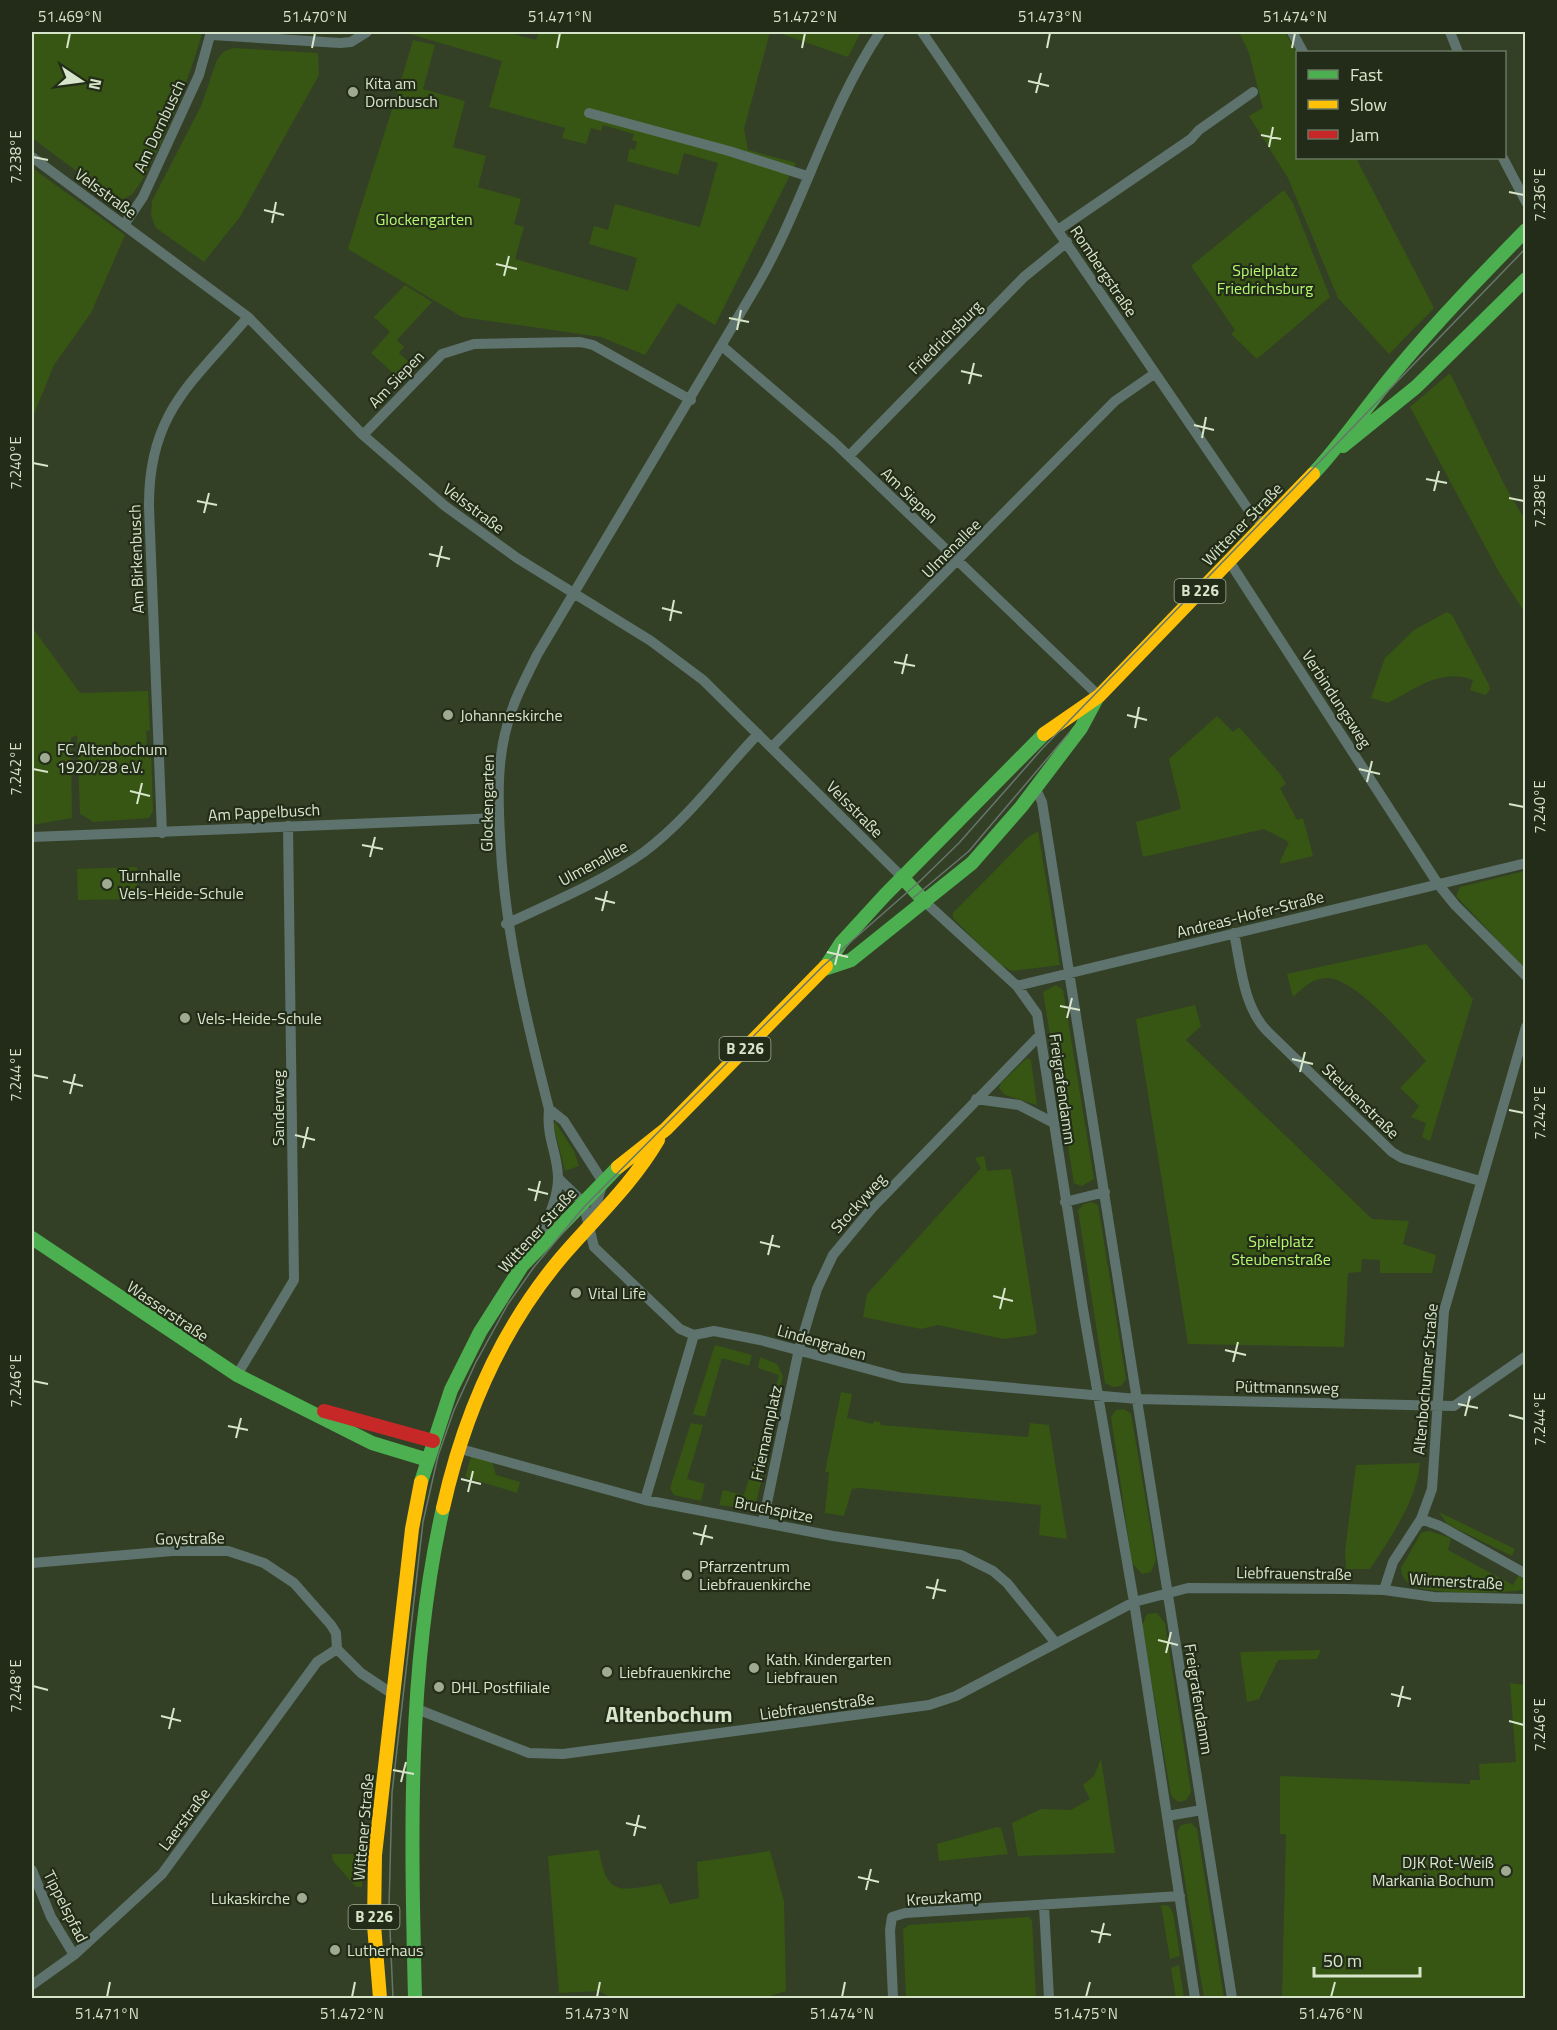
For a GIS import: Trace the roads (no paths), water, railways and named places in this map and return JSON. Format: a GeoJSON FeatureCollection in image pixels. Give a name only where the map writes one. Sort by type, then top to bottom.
{"type":"FeatureCollection","features":[{"type":"Feature","properties":{"kind":"main road","name":"Wittener Straße"},"geometry":{"type":"LineString","coordinates":[[380,1998],[374,1925],[375,1863],[412,1529],[433,1441],[451,1390],[473,1345],[507,1288],[537,1249],[583,1202],[621,1164],[666,1129],[824,969],[841,943],[1045,732],[1099,696],[1264,525],[1334,452],[1363,409],[1418,342],[1526,230]]}},
{"type":"Feature","properties":{"kind":"main road","name":"Wittener Straße"},"geometry":{"type":"LineString","coordinates":[[1334,452],[1374,425],[1425,382],[1526,279]]}},
{"type":"Feature","properties":{"kind":"main road","name":"Wittener Straße"},"geometry":{"type":"LineString","coordinates":[[824,969],[851,960],[925,902],[995,840],[1081,728],[1099,696]]}},
{"type":"Feature","properties":{"kind":"main road"},"geometry":{"type":"LineString","coordinates":[[1004,774],[1035,787]]}},
{"type":"Feature","properties":{"kind":"main road"},"geometry":{"type":"LineString","coordinates":[[902,878],[925,902]]}},
{"type":"Feature","properties":{"kind":"main road","name":"Wittener Straße"},"geometry":{"type":"LineString","coordinates":[[415,1998],[411,1842],[417,1709],[431,1569],[445,1490],[463,1450],[476,1396],[502,1345],[550,1271],[635,1177],[666,1129]]}},
{"type":"Feature","properties":{"kind":"main road","name":"Wasserstraße"},"geometry":{"type":"LineString","coordinates":[[32,1238],[237,1375],[372,1443],[428,1460]]}},
{"type":"Feature","properties":{"kind":"main road","name":"Wasserstraße"},"geometry":{"type":"LineString","coordinates":[[291,1402],[433,1441]]}},
{"type":"Feature","properties":{"kind":"main road"},"geometry":{"type":"LineString","coordinates":[[433,1441],[463,1450]]}},
{"type":"Feature","properties":{"kind":"main road"},"geometry":{"type":"LineString","coordinates":[[428,1460],[463,1450]]}},
{"type":"Feature","properties":{"kind":"main road"},"geometry":{"type":"LineString","coordinates":[[394,1695],[417,1709]]}},
{"type":"Feature","properties":{"kind":"street","name":"Am Dornbusch"},"geometry":{"type":"LineString","coordinates":[[124,225],[142,197],[199,75],[211,33],[340,43],[351,42],[367,32]]}},
{"type":"Feature","properties":{"kind":"street","name":"Glockengarten"},"geometry":{"type":"LineString","coordinates":[[537,1249],[553,1209],[558,1178],[547,1129],[549,1109],[506,924],[499,818],[499,772],[512,709],[537,655],[691,400],[753,292],[793,214],[807,176],[866,53],[880,32]]}},
{"type":"Feature","properties":{"kind":"street","name":"Rombergstraße"},"geometry":{"type":"LineString","coordinates":[[922,32],[1067,242],[1154,374],[1250,512],[1264,525]]}},
{"type":"Feature","properties":{"kind":"street"},"geometry":{"type":"LineString","coordinates":[[1292,32],[1302,51]]}},
{"type":"Feature","properties":{"kind":"street"},"geometry":{"type":"LineString","coordinates":[[1450,32],[1458,51]]}},
{"type":"Feature","properties":{"kind":"street"},"geometry":{"type":"LineString","coordinates":[[1058,230],[1191,139],[1199,130],[1253,93]]}},
{"type":"Feature","properties":{"kind":"street"},"geometry":{"type":"LineString","coordinates":[[589,113],[721,149],[807,176]]}},
{"type":"Feature","properties":{"kind":"street","name":"Velsstraße"},"geometry":{"type":"LineString","coordinates":[[32,157],[248,317],[363,435],[445,506],[517,558],[651,641],[703,680],[902,878]]}},
{"type":"Feature","properties":{"kind":"street"},"geometry":{"type":"LineString","coordinates":[[1504,159],[1526,202]]}},
{"type":"Feature","properties":{"kind":"street","name":"Friedrichsburg"},"geometry":{"type":"LineString","coordinates":[[849,456],[1024,278],[1067,242]]}},
{"type":"Feature","properties":{"kind":"street","name":"Am Birkenbusch"},"geometry":{"type":"LineString","coordinates":[[162,833],[148,507],[152,454],[161,429],[183,390],[248,317]]}},
{"type":"Feature","properties":{"kind":"street","name":"Am Siepen"},"geometry":{"type":"LineString","coordinates":[[363,435],[442,354],[474,344],[579,342],[593,345],[691,400]]}},
{"type":"Feature","properties":{"kind":"street","name":"Am Siepen"},"geometry":{"type":"LineString","coordinates":[[722,346],[849,456],[1099,696]]}},
{"type":"Feature","properties":{"kind":"street","name":"Ulmenallee"},"geometry":{"type":"LineString","coordinates":[[772,747],[958,562],[1115,401],[1154,374]]}},
{"type":"Feature","properties":{"kind":"street","name":"Verbindungsweg"},"geometry":{"type":"LineString","coordinates":[[1229,561],[1438,884]]}},
{"type":"Feature","properties":{"kind":"street","name":"Ulmenallee"},"geometry":{"type":"LineString","coordinates":[[506,924],[611,874],[645,851],[681,819],[758,734]]}},
{"type":"Feature","properties":{"kind":"street","name":"Freigrafendamm"},"geometry":{"type":"LineString","coordinates":[[1035,787],[1042,802],[1070,973],[1232,1998]]}},
{"type":"Feature","properties":{"kind":"street","name":"Am Pappelbusch"},"geometry":{"type":"LineString","coordinates":[[32,837],[499,818]]}},
{"type":"Feature","properties":{"kind":"street","name":"Sanderweg"},"geometry":{"type":"LineString","coordinates":[[237,1375],[294,1280],[288,826]]}},
{"type":"Feature","properties":{"kind":"street","name":"Andreas-Hofer-Straße"},"geometry":{"type":"LineString","coordinates":[[1070,973],[1526,863]]}},
{"type":"Feature","properties":{"kind":"street"},"geometry":{"type":"LineString","coordinates":[[1438,884],[1455,905],[1526,976]]}},
{"type":"Feature","properties":{"kind":"street","name":"Freigrafendamm"},"geometry":{"type":"LineString","coordinates":[[925,902],[1017,986],[1037,1014],[1065,1202],[1134,1602],[1195,1998]]}},
{"type":"Feature","properties":{"kind":"street","name":"Steubenstraße"},"geometry":{"type":"LineString","coordinates":[[1234,933],[1250,1005],[1256,1020],[1392,1152],[1402,1158],[1480,1181]]}},
{"type":"Feature","properties":{"kind":"street"},"geometry":{"type":"LineString","coordinates":[[1017,986],[1070,973]]}},
{"type":"Feature","properties":{"kind":"street","name":"Altenbochumer Straße"},"geometry":{"type":"LineString","coordinates":[[1384,1590],[1393,1562],[1420,1520],[1432,1489],[1444,1311],[1526,1027]]}},
{"type":"Feature","properties":{"kind":"street","name":"Stockyweg"},"geometry":{"type":"LineString","coordinates":[[799,1349],[823,1273],[845,1237],[1040,1035]]}},
{"type":"Feature","properties":{"kind":"street"},"geometry":{"type":"LineString","coordinates":[[976,1099],[1019,1105],[1052,1122]]}},
{"type":"Feature","properties":{"kind":"street"},"geometry":{"type":"LineString","coordinates":[[549,1109],[564,1121],[603,1182],[590,1226]]}},
{"type":"Feature","properties":{"kind":"street"},"geometry":{"type":"LineString","coordinates":[[558,1178],[583,1202],[594,1247],[680,1329],[694,1335],[645,1500]]}},
{"type":"Feature","properties":{"kind":"street"},"geometry":{"type":"LineString","coordinates":[[1065,1202],[1105,1192]]}},
{"type":"Feature","properties":{"kind":"street","name":"Lindengraben"},"geometry":{"type":"LineString","coordinates":[[694,1335],[714,1331],[799,1349],[867,1371],[902,1378],[1097,1395]]}},
{"type":"Feature","properties":{"kind":"street","name":"Friemannplatz"},"geometry":{"type":"LineString","coordinates":[[763,1522],[799,1349]]}},
{"type":"Feature","properties":{"kind":"street","name":"Püttmannsweg"},"geometry":{"type":"LineString","coordinates":[[1137,1399],[1454,1406],[1463,1402],[1526,1356]]}},
{"type":"Feature","properties":{"kind":"street"},"geometry":{"type":"LineString","coordinates":[[1097,1395],[1137,1399]]}},
{"type":"Feature","properties":{"kind":"street","name":"Bruchspitze"},"geometry":{"type":"LineString","coordinates":[[463,1450],[645,1500],[946,1552],[977,1562],[1007,1583],[1055,1642]]}},
{"type":"Feature","properties":{"kind":"street","name":"Wirmerstraße"},"geometry":{"type":"LineString","coordinates":[[1420,1520],[1440,1526],[1526,1574]]}},
{"type":"Feature","properties":{"kind":"street","name":"Goystraße"},"geometry":{"type":"LineString","coordinates":[[32,1563],[200,1549],[243,1554],[264,1563],[294,1583],[331,1625],[336,1634],[337,1649],[361,1673],[394,1695]]}},
{"type":"Feature","properties":{"kind":"street","name":"Liebfrauenstraße"},"geometry":{"type":"LineString","coordinates":[[1167,1593],[1188,1588],[1237,1587],[1384,1590]]}},
{"type":"Feature","properties":{"kind":"street","name":"Wirmerstraße"},"geometry":{"type":"LineString","coordinates":[[1384,1590],[1434,1597],[1526,1599]]}},
{"type":"Feature","properties":{"kind":"street"},"geometry":{"type":"LineString","coordinates":[[1134,1602],[1167,1593]]}},
{"type":"Feature","properties":{"kind":"street","name":"Liebfrauenstraße"},"geometry":{"type":"LineString","coordinates":[[417,1709],[529,1753],[563,1754],[929,1705],[956,1696],[1134,1602]]}},
{"type":"Feature","properties":{"kind":"street","name":"Laerstraße"},"geometry":{"type":"LineString","coordinates":[[32,1985],[74,1955],[162,1874],[317,1662],[337,1649]]}},
{"type":"Feature","properties":{"kind":"street"},"geometry":{"type":"LineString","coordinates":[[1167,1816],[1202,1810]]}},
{"type":"Feature","properties":{"kind":"street","name":"Tippelspfad"},"geometry":{"type":"LineString","coordinates":[[32,1870],[51,1917],[74,1955]]}},
{"type":"Feature","properties":{"kind":"street","name":"Kreuzkamp"},"geometry":{"type":"LineString","coordinates":[[894,1998],[890,1930],[892,1917],[905,1913],[1180,1896]]}},
{"type":"Feature","properties":{"kind":"street"},"geometry":{"type":"LineString","coordinates":[[1044,1906],[1049,1998]]}},
{"type":"Feature","properties":{"kind":"tram line"},"geometry":{"type":"LineString","coordinates":[[393,1998],[389,1907],[392,1793],[423,1522],[438,1456],[454,1410],[476,1362],[508,1304],[534,1267],[584,1207],[823,966],[919,882],[959,843],[1041,750],[1526,248]]}},
{"type":"Feature","properties":{"kind":"tram line"},"geometry":{"type":"LineString","coordinates":[[913,898],[969,851],[1069,733]]}},
{"type":"Feature","properties":{"kind":"place","name":"Kita am Dornbusch"},"geometry":{"type":"Point","coordinates":[353,92]}},
{"type":"Feature","properties":{"kind":"place","name":"Johanneskirche"},"geometry":{"type":"Point","coordinates":[448,715]}},
{"type":"Feature","properties":{"kind":"place","name":"FC Altenbochum 1920/28 e.V."},"geometry":{"type":"Point","coordinates":[45,758]}},
{"type":"Feature","properties":{"kind":"place","name":"Turnhalle Vels-Heide-Schule"},"geometry":{"type":"Point","coordinates":[107,884]}},
{"type":"Feature","properties":{"kind":"place","name":"Vels-Heide-Schule"},"geometry":{"type":"Point","coordinates":[185,1018]}},
{"type":"Feature","properties":{"kind":"place","name":"Vital Life"},"geometry":{"type":"Point","coordinates":[576,1293]}},
{"type":"Feature","properties":{"kind":"place","name":"Pfarrzentrum Liebfrauenkirche"},"geometry":{"type":"Point","coordinates":[687,1575]}},
{"type":"Feature","properties":{"kind":"place","name":"Kath. Kindergarten Liebfrauen"},"geometry":{"type":"Point","coordinates":[754,1668]}},
{"type":"Feature","properties":{"kind":"place","name":"Liebfrauenkirche"},"geometry":{"type":"Point","coordinates":[607,1672]}},
{"type":"Feature","properties":{"kind":"place","name":"DHL Postfiliale"},"geometry":{"type":"Point","coordinates":[439,1687]}},
{"type":"Feature","properties":{"kind":"place","name":"DJK Rot-Weiß Markania Bochum"},"geometry":{"type":"Point","coordinates":[1506,1871]}},
{"type":"Feature","properties":{"kind":"place","name":"Lukaskirche"},"geometry":{"type":"Point","coordinates":[302,1898]}},
{"type":"Feature","properties":{"kind":"place","name":"Lutherhaus"},"geometry":{"type":"Point","coordinates":[335,1950]}},
{"type":"Feature","properties":{"kind":"district","name":"Altenbochum"},"geometry":{"type":"Point","coordinates":[669,1714]}},
{"type":"Feature","properties":{"kind":"park label","name":"Spielplatz Friedrichsburg"},"geometry":{"type":"Point","coordinates":[1265,279]}},
{"type":"Feature","properties":{"kind":"park label","name":"Spielplatz Steubenstraße"},"geometry":{"type":"Point","coordinates":[1281,1250]}}]}
